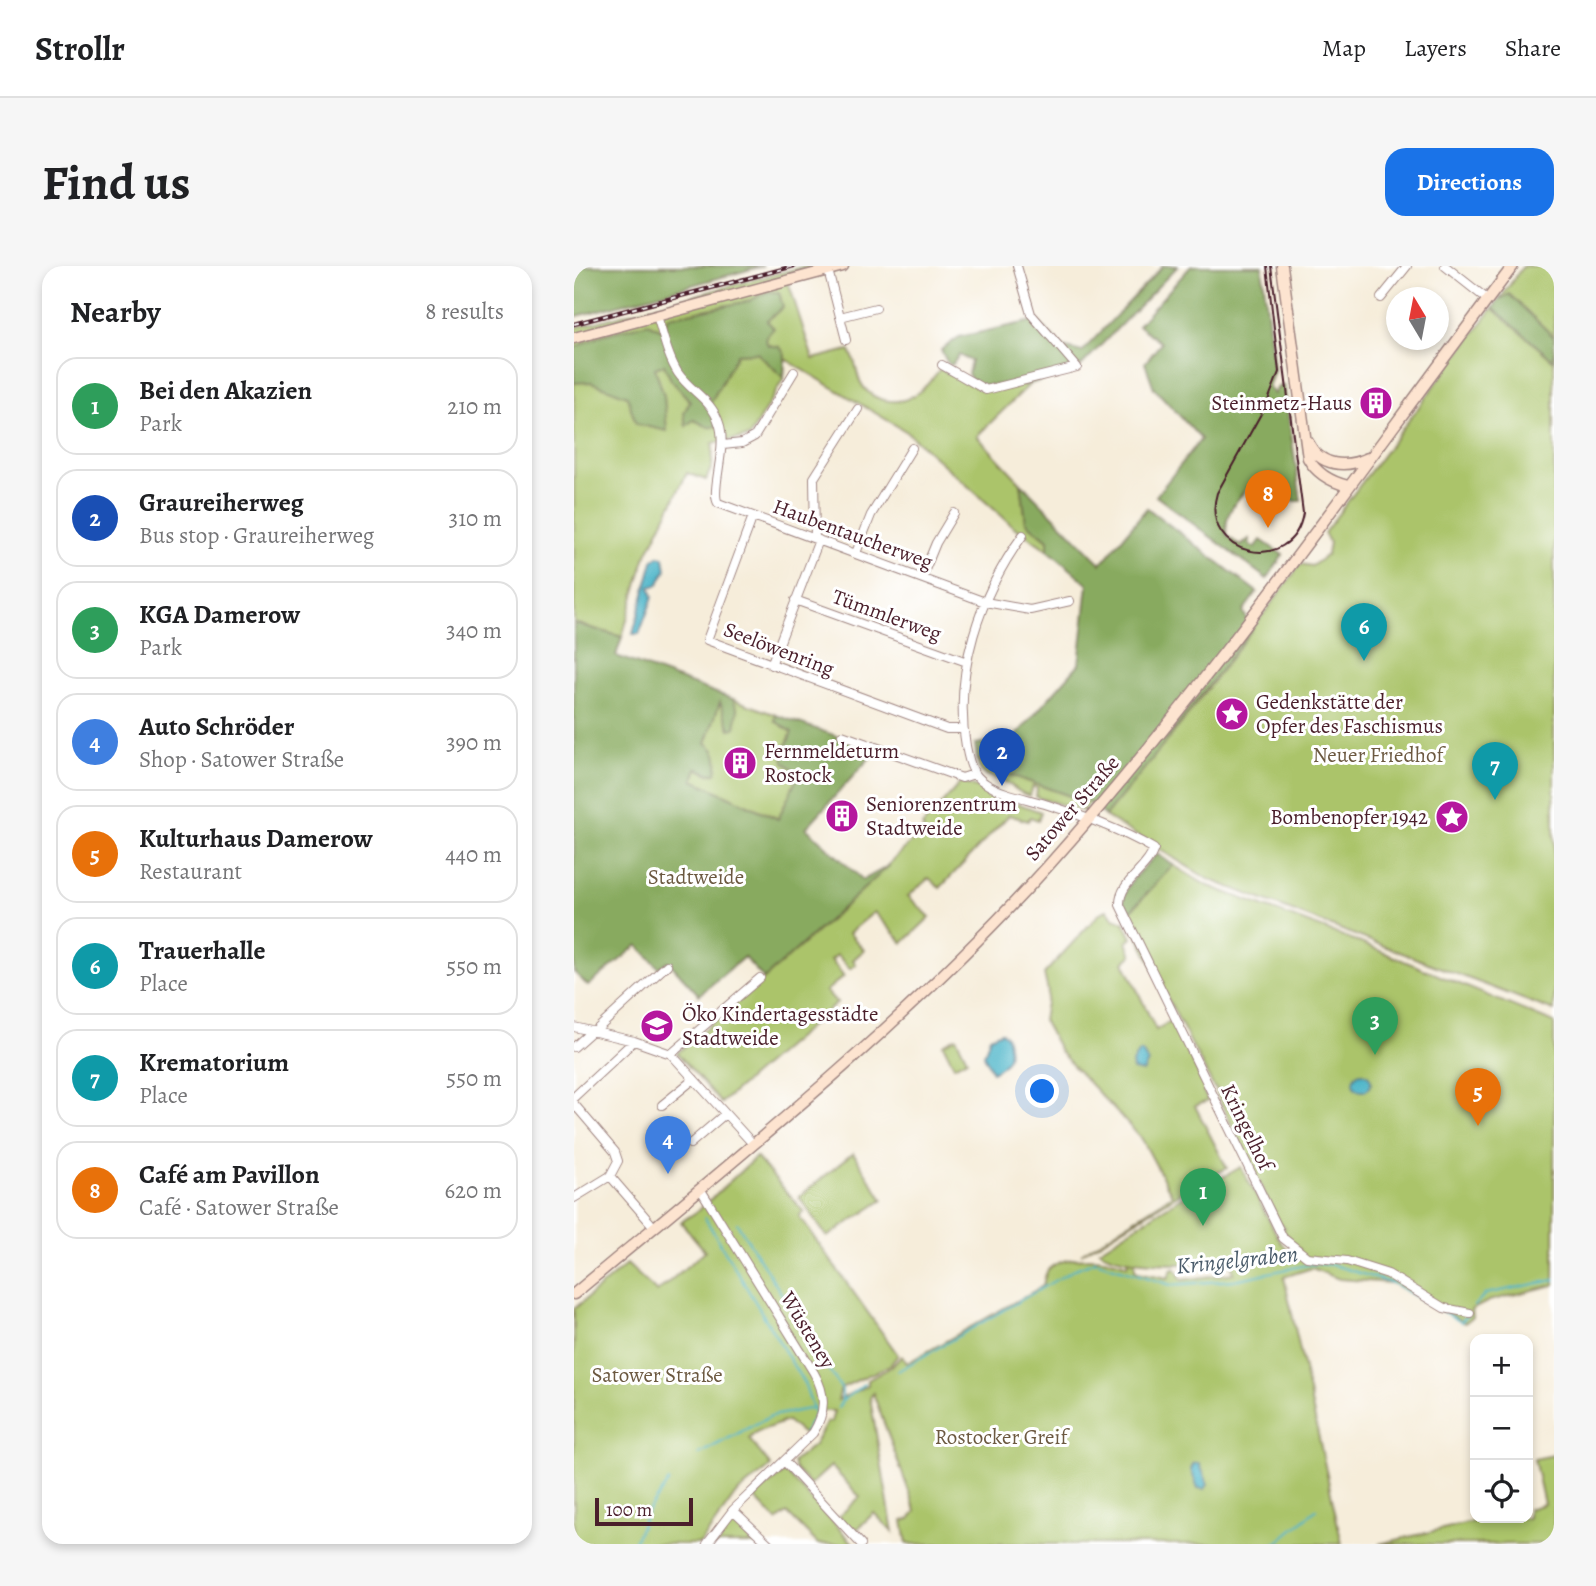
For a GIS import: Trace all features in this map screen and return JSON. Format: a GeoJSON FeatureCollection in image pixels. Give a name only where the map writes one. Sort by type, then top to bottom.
{"type":"FeatureCollection","features":[{"type":"Feature","properties":{"kind":"main road"},"geometry":{"type":"LineString","coordinates":[[574,338],[843,266]]}},
{"type":"Feature","properties":{"kind":"main road"},"geometry":{"type":"LineString","coordinates":[[1282,266],[1308,458],[1316,469],[1336,483],[1348,486],[1347,475],[1334,464],[1316,455],[1306,437]]}},
{"type":"Feature","properties":{"kind":"main road","name":"Satower Straße"},"geometry":{"type":"LineString","coordinates":[[574,1294],[701,1190],[952,965],[1046,868],[1150,748],[1513,266]]}},
{"type":"Feature","properties":{"kind":"main road"},"geometry":{"type":"LineString","coordinates":[[1334,464],[1351,464],[1368,458]]}},
{"type":"Feature","properties":{"kind":"street"},"geometry":{"type":"LineString","coordinates":[[942,365],[986,390],[1077,367],[1031,314],[1017,266]]}},
{"type":"Feature","properties":{"kind":"street"},"geometry":{"type":"LineString","coordinates":[[1381,298],[1406,266]]}},
{"type":"Feature","properties":{"kind":"street"},"geometry":{"type":"LineString","coordinates":[[1446,266],[1488,300]]}},
{"type":"Feature","properties":{"kind":"street"},"geometry":{"type":"LineString","coordinates":[[828,270],[846,340]]}},
{"type":"Feature","properties":{"kind":"street"},"geometry":{"type":"LineString","coordinates":[[840,317],[876,308]]}},
{"type":"Feature","properties":{"kind":"street"},"geometry":{"type":"LineString","coordinates":[[657,316],[672,363],[686,383],[709,404],[720,423],[723,445],[714,494],[704,495]]}},
{"type":"Feature","properties":{"kind":"street"},"geometry":{"type":"LineString","coordinates":[[723,445],[743,443],[755,436],[794,372]]}},
{"type":"Feature","properties":{"kind":"street"},"geometry":{"type":"LineString","coordinates":[[771,665],[817,539],[814,478],[858,409]]}},
{"type":"Feature","properties":{"kind":"street"},"geometry":{"type":"LineString","coordinates":[[856,553],[871,515],[912,448]]}},
{"type":"Feature","properties":{"kind":"street","name":"Haubentaucherweg"},"geometry":{"type":"LineString","coordinates":[[714,494],[718,503],[985,602],[1030,610],[1070,601]]}},
{"type":"Feature","properties":{"kind":"street"},"geometry":{"type":"LineString","coordinates":[[922,577],[936,542],[954,513]]}},
{"type":"Feature","properties":{"kind":"street","name":"Seelöwenring"},"geometry":{"type":"LineString","coordinates":[[753,516],[708,640],[947,729],[963,729]]}},
{"type":"Feature","properties":{"kind":"street"},"geometry":{"type":"LineString","coordinates":[[1023,535],[1001,566],[985,602],[967,662],[961,704],[963,729],[974,774],[988,785],[1087,818]]}},
{"type":"Feature","properties":{"kind":"street","name":"Tümmlerweg"},"geometry":{"type":"LineString","coordinates":[[795,600],[967,662]]}},
{"type":"Feature","properties":{"kind":"street"},"geometry":{"type":"LineString","coordinates":[[842,735],[962,778],[974,774]]}},
{"type":"Feature","properties":{"kind":"street","name":"Kringelhof"},"geometry":{"type":"LineString","coordinates":[[1087,818],[1127,834],[1154,849],[1148,862],[1126,885],[1120,905],[1283,1238],[1307,1257],[1347,1261],[1379,1271],[1453,1312],[1470,1313]]}},
{"type":"Feature","properties":{"kind":"street"},"geometry":{"type":"LineString","coordinates":[[574,1047],[667,965]]}},
{"type":"Feature","properties":{"kind":"street"},"geometry":{"type":"LineString","coordinates":[[671,1054],[760,978]]}},
{"type":"Feature","properties":{"kind":"street"},"geometry":{"type":"LineString","coordinates":[[574,1027],[634,1041],[671,1054],[753,1144]]}},
{"type":"Feature","properties":{"kind":"street"},"geometry":{"type":"LineString","coordinates":[[574,1097],[634,1041]]}},
{"type":"Feature","properties":{"kind":"street"},"geometry":{"type":"LineString","coordinates":[[662,1105],[694,1079]]}},
{"type":"Feature","properties":{"kind":"street"},"geometry":{"type":"LineString","coordinates":[[574,1104],[619,1158],[610,1176],[574,1198]]}},
{"type":"Feature","properties":{"kind":"street"},"geometry":{"type":"LineString","coordinates":[[690,1143],[725,1114]]}},
{"type":"Feature","properties":{"kind":"street"},"geometry":{"type":"LineString","coordinates":[[610,1176],[653,1227]]}},
{"type":"Feature","properties":{"kind":"street","name":"Wüsteney"},"geometry":{"type":"LineString","coordinates":[[701,1190],[716,1210],[822,1390],[824,1404],[820,1422],[785,1462],[733,1510],[708,1544]]}},
{"type":"Feature","properties":{"kind":"street"},"geometry":{"type":"LineString","coordinates":[[785,1462],[861,1544]]}},
{"type":"Feature","properties":{"kind":"street"},"geometry":{"type":"LineString","coordinates":[[733,1510],[769,1544]]}},
{"type":"Feature","properties":{"kind":"green space"},"geometry":{"type":"Polygon","coordinates":[[[574,266],[763,266],[574,317],[574,266]]]}},
{"type":"Feature","properties":{"kind":"green space"},"geometry":{"type":"Polygon","coordinates":[[[805,266],[820,266],[786,275],[813,359],[849,350],[862,384],[877,398],[890,401],[907,399],[922,390],[940,369],[981,389],[1030,384],[977,436],[1021,483],[1026,522],[1048,540],[1048,550],[1014,527],[907,432],[785,359],[784,378],[749,437],[713,443],[712,466],[706,480],[687,473],[645,558],[622,637],[574,623],[574,328],[805,266]]]}},
{"type":"Feature","properties":{"kind":"green space"},"geometry":{"type":"Polygon","coordinates":[[[1163,266],[1178,266],[1079,368],[1030,384],[980,385],[973,382],[968,374],[971,361],[959,355],[952,365],[948,364],[941,350],[959,337],[1037,320],[1062,347],[1082,352],[1163,266]]]}},
{"type":"Feature","properties":{"kind":"green space"},"geometry":{"type":"Polygon","coordinates":[[[1191,266],[1262,266],[1274,371],[1268,387],[1274,394],[1278,387],[1284,386],[1301,501],[1291,501],[1258,476],[1235,503],[1226,527],[1227,536],[1241,546],[1249,539],[1250,545],[1255,548],[1261,540],[1283,555],[1267,579],[1156,496],[1201,439],[1154,388],[1145,363],[1161,343],[1138,325],[1191,266]]]}},
{"type":"Feature","properties":{"kind":"green space"},"geometry":{"type":"Polygon","coordinates":[[[1523,266],[1554,266],[1554,351],[1499,300],[1523,266]]]}},
{"type":"Feature","properties":{"kind":"green space"},"geometry":{"type":"Polygon","coordinates":[[[767,292],[779,292],[783,307],[767,321],[774,328],[765,338],[768,345],[780,347],[785,355],[784,378],[757,353],[737,354],[710,404],[720,423],[716,426],[709,427],[693,420],[686,426],[684,413],[690,401],[671,380],[664,365],[655,368],[664,396],[667,431],[636,424],[627,396],[591,382],[574,383],[574,348],[602,335],[648,323],[662,330],[668,317],[749,301],[767,292]]]}},
{"type":"Feature","properties":{"kind":"green space"},"geometry":{"type":"Polygon","coordinates":[[[1509,294],[1554,337],[1554,361],[1493,308],[1509,294]]]}},
{"type":"Feature","properties":{"kind":"green space","name":"Neuer Friedhof"},"geometry":{"type":"Polygon","coordinates":[[[1493,308],[1554,361],[1554,1011],[1208,879],[1105,816],[1181,724],[1301,564],[1312,566],[1327,555],[1329,542],[1324,533],[1493,308]]]}},
{"type":"Feature","properties":{"kind":"green space"},"geometry":{"type":"Polygon","coordinates":[[[1021,483],[1101,564],[1147,508],[1257,592],[1243,611],[1252,629],[1105,816],[1090,803],[987,767],[977,758],[975,744],[1014,738],[1079,664],[1088,584],[1048,550],[1048,540],[1026,522],[1021,483]]]}},
{"type":"Feature","properties":{"kind":"green space","name":"Stadtweide"},"geometry":{"type":"Polygon","coordinates":[[[574,623],[622,637],[616,656],[733,699],[738,710],[735,728],[730,729],[720,702],[706,743],[717,756],[716,773],[710,774],[697,768],[693,780],[778,819],[799,774],[784,762],[783,754],[792,732],[775,721],[776,715],[877,750],[806,828],[863,880],[890,865],[764,979],[744,957],[699,995],[668,961],[659,968],[638,945],[588,986],[574,972],[574,623]]]}},
{"type":"Feature","properties":{"kind":"green space"},"geometry":{"type":"Polygon","coordinates":[[[733,699],[776,715],[776,721],[792,732],[783,754],[800,774],[779,819],[692,780],[697,768],[709,774],[706,743],[720,701],[735,713],[733,699]]]}},
{"type":"Feature","properties":{"kind":"green space"},"geometry":{"type":"Polygon","coordinates":[[[977,758],[987,767],[1090,803],[1083,811],[1036,797],[1037,788],[1033,786],[1030,796],[1026,795],[983,773],[977,758]]]}},
{"type":"Feature","properties":{"kind":"green space"},"geometry":{"type":"Polygon","coordinates":[[[961,782],[1041,812],[1038,820],[1030,817],[1028,821],[1009,815],[940,888],[929,878],[908,896],[930,917],[903,943],[874,912],[849,933],[864,950],[853,960],[856,964],[850,969],[837,955],[831,960],[844,976],[826,991],[837,1003],[721,1103],[677,1053],[772,972],[864,888],[924,829],[922,826],[961,782]]]}},
{"type":"Feature","properties":{"kind":"green space"},"geometry":{"type":"Polygon","coordinates":[[[1157,854],[1173,865],[1127,915],[1124,897],[1127,889],[1137,874],[1157,854]]]}},
{"type":"Feature","properties":{"kind":"green space","name":"Rostocker Greif"},"geometry":{"type":"Polygon","coordinates":[[[1173,865],[1206,885],[1351,939],[1554,1023],[1554,1285],[1489,1301],[1471,1310],[1472,1317],[1465,1323],[1392,1283],[1339,1279],[1312,1268],[1284,1277],[1342,1544],[907,1544],[903,1521],[910,1519],[916,1511],[873,1393],[870,1398],[893,1532],[874,1513],[854,1532],[839,1516],[860,1497],[831,1466],[810,1485],[795,1469],[793,1462],[814,1445],[827,1422],[831,1422],[834,1411],[817,1411],[804,1435],[787,1421],[756,1432],[749,1439],[771,1466],[736,1494],[700,1544],[574,1544],[574,1309],[627,1264],[657,1292],[705,1251],[681,1222],[699,1210],[756,1157],[804,1212],[799,1216],[898,1355],[890,1365],[841,1388],[838,1400],[868,1385],[868,1380],[891,1367],[902,1356],[907,1363],[1043,1286],[1048,1270],[1064,1261],[1087,1258],[1127,1265],[1128,1261],[1135,1262],[1135,1270],[1138,1272],[1168,1278],[1172,1269],[1176,1269],[1182,1280],[1234,1273],[1230,1262],[1143,1262],[1110,1256],[1099,1250],[1193,1190],[1196,1192],[1241,1167],[1279,1239],[1294,1259],[1300,1250],[1283,1231],[1285,1227],[1279,1223],[1216,1093],[1217,1089],[1214,1088],[1161,985],[1164,983],[1127,915],[1173,865]]]}},
{"type":"Feature","properties":{"kind":"green space"},"geometry":{"type":"Polygon","coordinates":[[[1107,910],[1114,918],[1124,922],[1132,938],[1127,942],[1132,955],[1124,962],[1156,1030],[1172,1020],[1206,1089],[1203,1091],[1208,1101],[1195,1106],[1227,1168],[1197,1183],[1081,1254],[1172,1195],[1142,1139],[1061,1053],[1043,1020],[1048,991],[1044,974],[1100,913],[1107,910]]]}},
{"type":"Feature","properties":{"kind":"green space"},"geometry":{"type":"Polygon","coordinates":[[[956,1037],[967,1059],[954,1066],[943,1044],[956,1037]]]}},
{"type":"Feature","properties":{"kind":"green space"},"geometry":{"type":"Polygon","coordinates":[[[853,1153],[883,1200],[827,1237],[799,1197],[853,1153]]]}},
{"type":"Feature","properties":{"kind":"green space"},"geometry":{"type":"Polygon","coordinates":[[[1554,1455],[1554,1544],[1379,1544],[1470,1522],[1533,1523],[1533,1507],[1544,1504],[1534,1459],[1554,1455]]]}},
{"type":"Feature","properties":{"kind":"green space"},"geometry":{"type":"Polygon","coordinates":[[[785,1472],[854,1544],[818,1544],[787,1513],[777,1521],[754,1497],[785,1472]]]}},
{"type":"Feature","properties":{"kind":"green space"},"geometry":{"type":"Polygon","coordinates":[[[732,1520],[739,1522],[761,1544],[714,1544],[732,1520]]]}},
{"type":"Feature","properties":{"kind":"water"},"geometry":{"type":"Polygon","coordinates":[[[658,556],[664,557],[666,570],[658,585],[650,587],[653,597],[639,634],[633,634],[653,561],[658,556]]]}},
{"type":"Feature","properties":{"kind":"water"},"geometry":{"type":"Polygon","coordinates":[[[1001,1032],[1006,1036],[1008,1058],[992,1072],[984,1055],[990,1037],[1001,1032]]]}},
{"type":"Feature","properties":{"kind":"water"},"geometry":{"type":"Polygon","coordinates":[[[1139,1052],[1142,1052],[1148,1062],[1143,1072],[1133,1070],[1132,1063],[1139,1052]]]}},
{"type":"Feature","properties":{"kind":"water"},"geometry":{"type":"Polygon","coordinates":[[[1362,1073],[1368,1076],[1371,1082],[1368,1088],[1362,1091],[1356,1088],[1353,1082],[1356,1076],[1362,1073]]]}},
{"type":"Feature","properties":{"kind":"water"},"geometry":{"type":"Polygon","coordinates":[[[1199,1463],[1208,1484],[1205,1489],[1198,1488],[1191,1470],[1193,1464],[1199,1463]]]}},
{"type":"Feature","properties":{"kind":"waterway"},"geometry":{"type":"LineString","coordinates":[[705,1218],[805,1385],[815,1415],[804,1433]]}},
{"type":"Feature","properties":{"kind":"waterway"},"geometry":{"type":"LineString","coordinates":[[737,1223],[842,1390],[842,1401]]}},
{"type":"Feature","properties":{"kind":"waterway","name":"Kringelgraben"},"geometry":{"type":"LineString","coordinates":[[898,1371],[1075,1269],[1095,1261],[1171,1285],[1234,1280],[1312,1264],[1333,1265],[1392,1283],[1461,1322],[1467,1315]]}},
{"type":"Feature","properties":{"kind":"waterway","name":"Kringelgraben"},"geometry":{"type":"LineString","coordinates":[[1474,1306],[1485,1294],[1554,1280]]}},
{"type":"Feature","properties":{"kind":"waterway","name":"Kringelgraben"},"geometry":{"type":"LineString","coordinates":[[838,1408],[842,1401],[865,1383]]}},
{"type":"Feature","properties":{"kind":"waterway","name":"Kringelgraben"},"geometry":{"type":"LineString","coordinates":[[699,1454],[771,1416],[814,1408]]}},
{"type":"Feature","properties":{"kind":"waterway","name":"Kringelgraben"},"geometry":{"type":"LineString","coordinates":[[633,1544],[647,1512],[669,1481]]}},
{"type":"Feature","properties":{"kind":"waterway"},"geometry":{"type":"LineString","coordinates":[[1275,1544],[1316,1510]]}},
{"type":"Feature","properties":{"kind":"tram line"},"geometry":{"type":"LineString","coordinates":[[1267,266],[1279,372],[1267,403],[1217,493],[1215,515],[1221,532],[1233,544],[1249,551],[1266,551],[1283,546],[1296,533],[1303,513],[1271,266]]}},
{"type":"Feature","properties":{"kind":"railway"},"geometry":{"type":"LineString","coordinates":[[574,324],[794,266]]}},
{"type":"Feature","properties":{"kind":"place","name":"Steinmetz-Haus"},"geometry":{"type":"Point","coordinates":[1376,403]}},
{"type":"Feature","properties":{"kind":"place","name":"Café am Pavillon"},"geometry":{"type":"Point","coordinates":[1268,528]}},
{"type":"Feature","properties":{"kind":"place","name":"Trauerhalle"},"geometry":{"type":"Point","coordinates":[1364,661]}},
{"type":"Feature","properties":{"kind":"place","name":"Gedenkstätte der Opfer des Faschismus"},"geometry":{"type":"Point","coordinates":[1232,714]}},
{"type":"Feature","properties":{"kind":"place","name":"Fernmeldeturm Rostock"},"geometry":{"type":"Point","coordinates":[740,763]}},
{"type":"Feature","properties":{"kind":"place","name":"Graureiherweg"},"geometry":{"type":"Point","coordinates":[1002,786]}},
{"type":"Feature","properties":{"kind":"place","name":"Krematorium"},"geometry":{"type":"Point","coordinates":[1495,800]}},
{"type":"Feature","properties":{"kind":"place","name":"Seniorenzentrum Stadtweide"},"geometry":{"type":"Point","coordinates":[842,816]}},
{"type":"Feature","properties":{"kind":"place","name":"Bombenopfer 1942"},"geometry":{"type":"Point","coordinates":[1452,817]}},
{"type":"Feature","properties":{"kind":"place","name":"Öko Kindertagesstädte Stadtweide"},"geometry":{"type":"Point","coordinates":[657,1026]}},
{"type":"Feature","properties":{"kind":"place","name":"KGA Damerow"},"geometry":{"type":"Point","coordinates":[1375,1055]}},
{"type":"Feature","properties":{"kind":"place","name":"Kulturhaus Damerow"},"geometry":{"type":"Point","coordinates":[1478,1126]}},
{"type":"Feature","properties":{"kind":"place","name":"Auto Schröder"},"geometry":{"type":"Point","coordinates":[668,1174]}},
{"type":"Feature","properties":{"kind":"place","name":"Bei den Akazien"},"geometry":{"type":"Point","coordinates":[1203,1226]}}]}
